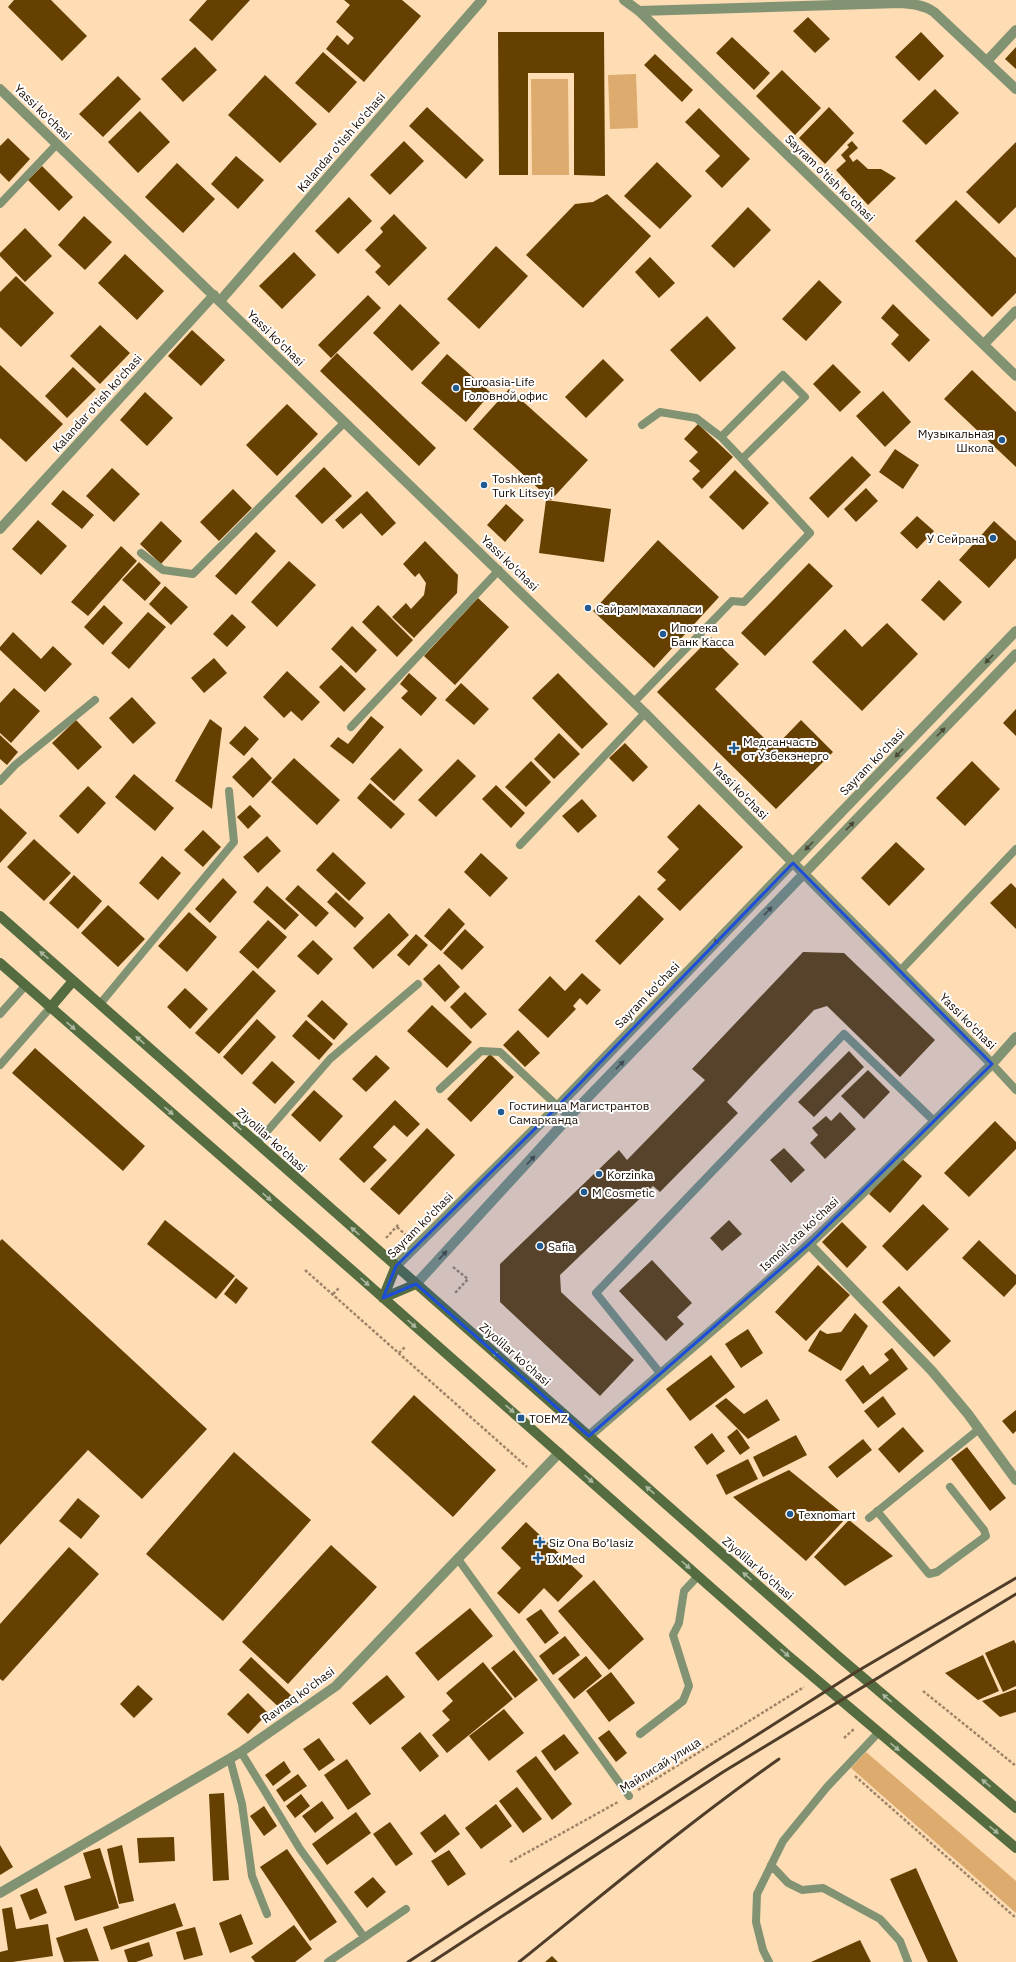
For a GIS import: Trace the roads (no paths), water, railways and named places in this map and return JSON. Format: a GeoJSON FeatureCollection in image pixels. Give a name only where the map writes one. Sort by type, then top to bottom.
{"type":"FeatureCollection","features":[{"type":"Feature","properties":{"kind":"main road","name":"Ziyolilar ko'chasi"},"geometry":{"type":"LineString","coordinates":[[0,916],[839,1657],[1016,1808]]}},
{"type":"Feature","properties":{"kind":"main road"},"geometry":{"type":"LineString","coordinates":[[0,963],[560,1453],[816,1680],[1016,1848]]}},
{"type":"Feature","properties":{"kind":"main road"},"geometry":{"type":"LineString","coordinates":[[50,1008],[73,981]]}},
{"type":"Feature","properties":{"kind":"main road","name":"Sayram ko'chasi"},"geometry":{"type":"LineString","coordinates":[[383,1298],[396,1266]]}},
{"type":"Feature","properties":{"kind":"main road"},"geometry":{"type":"LineString","coordinates":[[383,1298],[416,1284]]}},
{"type":"Feature","properties":{"kind":"street","name":"Kalandar o'tish ko'chasi"},"geometry":{"type":"LineString","coordinates":[[0,528],[217,298],[482,0]]}},
{"type":"Feature","properties":{"kind":"street","name":"Sayram o'tish ko'chasi"},"geometry":{"type":"LineString","coordinates":[[624,0],[639,11],[1016,376]]}},
{"type":"Feature","properties":{"kind":"street"},"geometry":{"type":"LineString","coordinates":[[639,11],[910,3],[927,7],[934,12],[1016,89]]}},
{"type":"Feature","properties":{"kind":"street"},"geometry":{"type":"LineString","coordinates":[[987,61],[1016,30]]}},
{"type":"Feature","properties":{"kind":"street","name":"Yassi ko'chasi"},"geometry":{"type":"LineString","coordinates":[[0,89],[634,702],[992,1064]]}},
{"type":"Feature","properties":{"kind":"street"},"geometry":{"type":"LineString","coordinates":[[984,344],[1016,311]]}},
{"type":"Feature","properties":{"kind":"street","name":"Sayram ko'chasi"},"geometry":{"type":"LineString","coordinates":[[396,1266],[558,1106],[1016,631]]}},
{"type":"Feature","properties":{"kind":"street"},"geometry":{"type":"LineString","coordinates":[[416,1284],[569,1117],[1016,654]]}},
{"type":"Feature","properties":{"kind":"street","name":"Ismoil-ota ko'chasi"},"geometry":{"type":"LineString","coordinates":[[589,1436],[660,1374],[702,1340],[809,1244],[992,1064],[1016,1037]]}},
{"type":"Feature","properties":{"kind":"street"},"geometry":{"type":"LineString","coordinates":[[809,1244],[932,1371],[979,1429],[1016,1480]]}},
{"type":"Feature","properties":{"kind":"street","name":"Ravnaq ko'chasi"},"geometry":{"type":"LineString","coordinates":[[0,1893],[230,1759],[336,1686],[560,1453]]}},
{"type":"Feature","properties":{"kind":"lane"},"geometry":{"type":"LineString","coordinates":[[0,204],[58,144]]}},
{"type":"Feature","properties":{"kind":"lane"},"geometry":{"type":"LineString","coordinates":[[721,437],[783,375],[805,397],[742,459]]}},
{"type":"Feature","properties":{"kind":"lane"},"geometry":{"type":"LineString","coordinates":[[634,702],[732,600],[744,602],[810,533],[721,437],[696,418],[660,412],[642,425]]}},
{"type":"Feature","properties":{"kind":"lane"},"geometry":{"type":"LineString","coordinates":[[141,553],[163,570],[193,574],[345,422]]}},
{"type":"Feature","properties":{"kind":"lane"},"geometry":{"type":"LineString","coordinates":[[351,727],[499,570]]}},
{"type":"Feature","properties":{"kind":"lane"},"geometry":{"type":"LineString","coordinates":[[0,780],[95,700]]}},
{"type":"Feature","properties":{"kind":"lane"},"geometry":{"type":"LineString","coordinates":[[520,845],[645,713]]}},
{"type":"Feature","properties":{"kind":"lane"},"geometry":{"type":"LineString","coordinates":[[100,1004],[234,842],[229,791]]}},
{"type":"Feature","properties":{"kind":"lane"},"geometry":{"type":"LineString","coordinates":[[900,971],[1016,849]]}},
{"type":"Feature","properties":{"kind":"lane"},"geometry":{"type":"LineString","coordinates":[[257,1143],[330,1059],[418,984]]}},
{"type":"Feature","properties":{"kind":"lane"},"geometry":{"type":"LineString","coordinates":[[0,1014],[25,986]]}},
{"type":"Feature","properties":{"kind":"lane"},"geometry":{"type":"LineString","coordinates":[[0,1065],[50,1008]]}},
{"type":"Feature","properties":{"kind":"lane"},"geometry":{"type":"LineString","coordinates":[[660,1374],[596,1293],[844,1034],[934,1121]]}},
{"type":"Feature","properties":{"kind":"lane"},"geometry":{"type":"LineString","coordinates":[[440,1089],[481,1051],[500,1052],[569,1117]]}},
{"type":"Feature","properties":{"kind":"lane"},"geometry":{"type":"LineString","coordinates":[[992,1064],[1016,1090]]}},
{"type":"Feature","properties":{"kind":"lane"},"geometry":{"type":"LineString","coordinates":[[869,1518],[979,1429]]}},
{"type":"Feature","properties":{"kind":"lane"},"geometry":{"type":"LineString","coordinates":[[877,1511],[929,1574],[937,1572],[986,1536],[984,1530],[950,1487]]}},
{"type":"Feature","properties":{"kind":"lane"},"geometry":{"type":"LineString","coordinates":[[458,1559],[629,1796]]}},
{"type":"Feature","properties":{"kind":"lane"},"geometry":{"type":"LineString","coordinates":[[640,1734],[684,1701],[689,1686],[673,1635],[679,1623],[684,1591],[698,1576]]}},
{"type":"Feature","properties":{"kind":"lane"},"geometry":{"type":"LineString","coordinates":[[769,1962],[763,1950],[756,1922],[757,1894],[783,1841],[845,1768],[878,1733]]}},
{"type":"Feature","properties":{"kind":"lane"},"geometry":{"type":"LineString","coordinates":[[241,1752],[300,1849],[364,1937]]}},
{"type":"Feature","properties":{"kind":"lane"},"geometry":{"type":"LineString","coordinates":[[230,1759],[242,1804],[252,1876],[268,1914]]}},
{"type":"Feature","properties":{"kind":"lane"},"geometry":{"type":"LineString","coordinates":[[771,1865],[788,1883],[802,1890],[823,1888],[880,1919],[900,1941],[908,1962]]}},
{"type":"Feature","properties":{"kind":"lane"},"geometry":{"type":"LineString","coordinates":[[328,1962],[406,1909]]}},
{"type":"Feature","properties":{"kind":"railway"},"geometry":{"type":"LineString","coordinates":[[408,1962],[708,1766],[856,1672],[1016,1578]]}},
{"type":"Feature","properties":{"kind":"railway"},"geometry":{"type":"LineString","coordinates":[[432,1962],[723,1772],[1016,1594]]}},
{"type":"Feature","properties":{"kind":"railway"},"geometry":{"type":"LineString","coordinates":[[519,1962],[712,1808],[779,1759]]}},
{"type":"Feature","properties":{"kind":"place","name":"Euroasia-Life Головной офис"},"geometry":{"type":"Point","coordinates":[456,388]}},
{"type":"Feature","properties":{"kind":"place","name":"Музыкальная Школа"},"geometry":{"type":"Point","coordinates":[1002,440]}},
{"type":"Feature","properties":{"kind":"place","name":"Toshkent Turk Litseyi"},"geometry":{"type":"Point","coordinates":[484,485]}},
{"type":"Feature","properties":{"kind":"place","name":"У Сейрана"},"geometry":{"type":"Point","coordinates":[993,538]}},
{"type":"Feature","properties":{"kind":"place","name":"Сайрам махалласи"},"geometry":{"type":"Point","coordinates":[588,608]}},
{"type":"Feature","properties":{"kind":"place","name":"Ипотека Банк Касса"},"geometry":{"type":"Point","coordinates":[663,634]}},
{"type":"Feature","properties":{"kind":"place","name":"Медсанчасть от Узбекэнерго"},"geometry":{"type":"Point","coordinates":[734,748]}},
{"type":"Feature","properties":{"kind":"place","name":"Гостиница Магистрантов Самарканда"},"geometry":{"type":"Point","coordinates":[501,1112]}},
{"type":"Feature","properties":{"kind":"place","name":"Korzinka"},"geometry":{"type":"Point","coordinates":[599,1174]}},
{"type":"Feature","properties":{"kind":"place","name":"M Cosmetic"},"geometry":{"type":"Point","coordinates":[584,1192]}},
{"type":"Feature","properties":{"kind":"place","name":"Safia"},"geometry":{"type":"Point","coordinates":[540,1246]}},
{"type":"Feature","properties":{"kind":"place","name":"TOEMZ"},"geometry":{"type":"Point","coordinates":[521,1418]}},
{"type":"Feature","properties":{"kind":"place","name":"Texnomart"},"geometry":{"type":"Point","coordinates":[790,1514]}},
{"type":"Feature","properties":{"kind":"place","name":"Siz Ona Bo’lasiz"},"geometry":{"type":"Point","coordinates":[540,1542]}},
{"type":"Feature","properties":{"kind":"place","name":"IX Med"},"geometry":{"type":"Point","coordinates":[538,1558]}}]}
